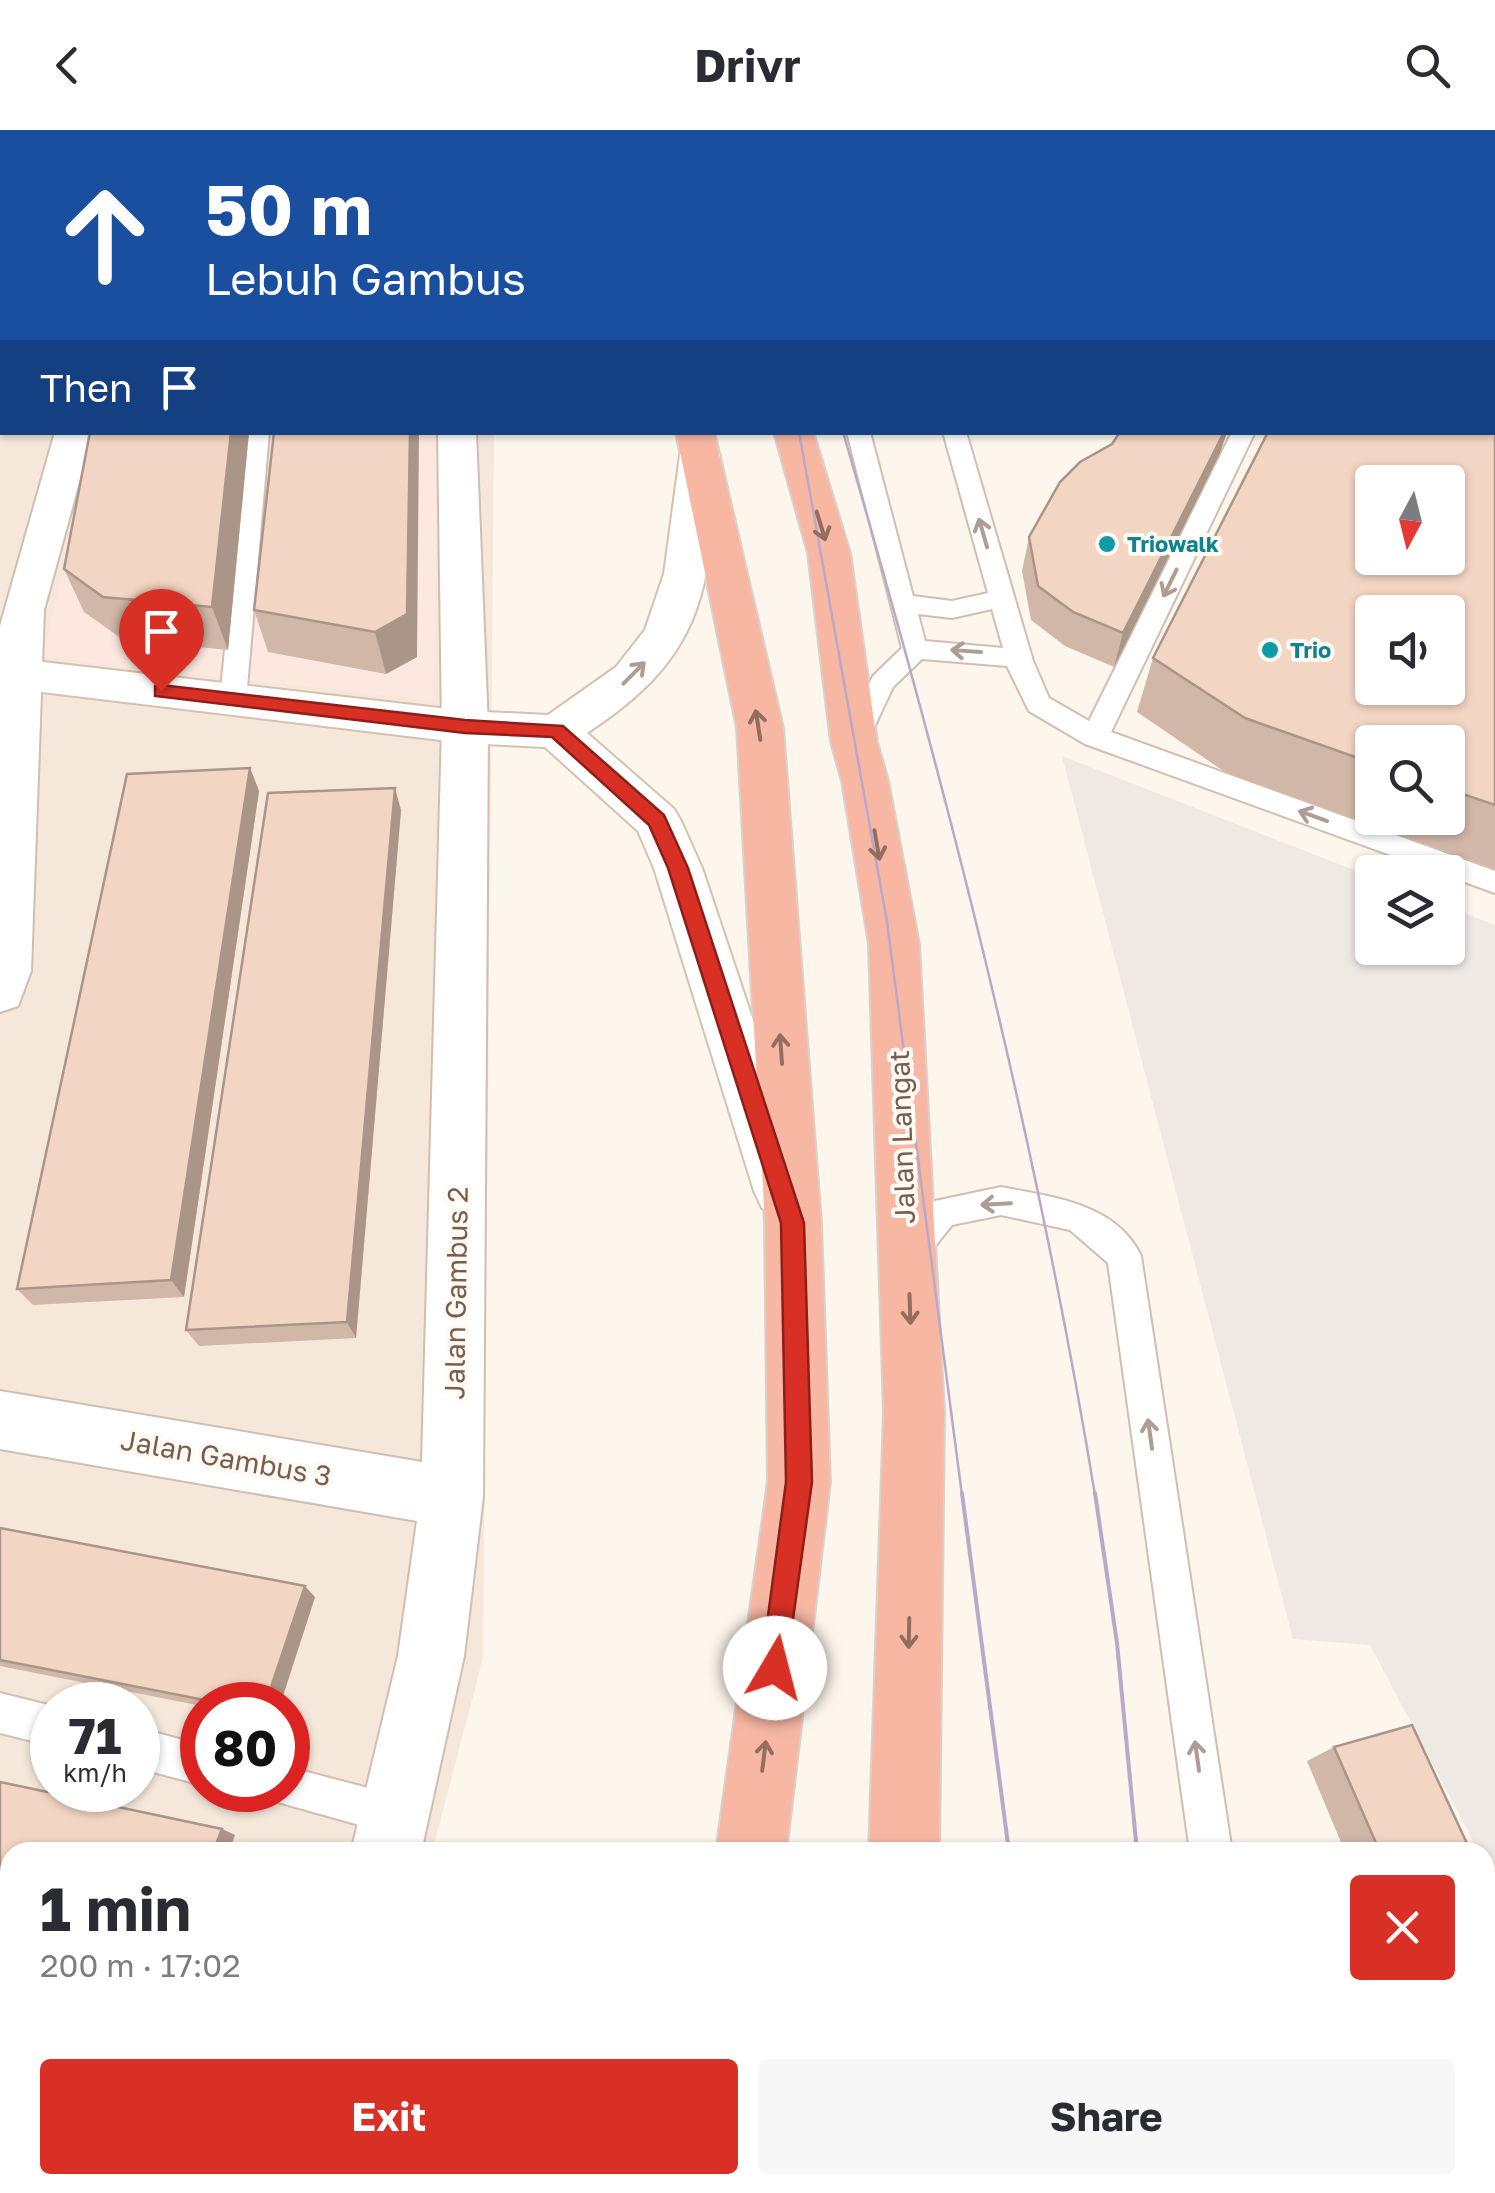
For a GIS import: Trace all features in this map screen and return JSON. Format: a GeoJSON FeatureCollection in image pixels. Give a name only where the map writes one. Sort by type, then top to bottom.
{"type":"FeatureCollection","features":[{"type":"Feature","properties":{"kind":"highway","name":"Jalan Langat"},"geometry":{"type":"LineString","coordinates":[[794,435],[829,554],[854,742],[866,781],[894,944],[914,1414],[904,1842]]}},
{"type":"Feature","properties":{"kind":"highway"},"geometry":{"type":"LineString","coordinates":[[697,444],[760,728],[792,1223],[799,1482],[752,1842]]}},
{"type":"Feature","properties":{"kind":"street"},"geometry":{"type":"LineString","coordinates":[[0,992],[6,970],[12,609],[73,435]]}},
{"type":"Feature","properties":{"kind":"street","name":"Jalan Gambus 2"},"geometry":{"type":"LineString","coordinates":[[391,1834],[431,1656],[452,1496],[465,727],[457,435]]}},
{"type":"Feature","properties":{"kind":"street"},"geometry":{"type":"LineString","coordinates":[[8,673],[465,727],[556,731],[632,678],[667,628],[684,582],[697,444]]}},
{"type":"Feature","properties":{"kind":"street"},"geometry":{"type":"LineString","coordinates":[[556,731],[658,820],[678,868],[792,1223]]}},
{"type":"Feature","properties":{"kind":"street","name":"Jalan Gambus 3"},"geometry":{"type":"LineString","coordinates":[[0,1420],[452,1496]]}},
{"type":"Feature","properties":{"kind":"lane"},"geometry":{"type":"LineString","coordinates":[[233,700],[258,435]]}},
{"type":"Feature","properties":{"kind":"lane"},"geometry":{"type":"LineString","coordinates":[[859,435],[915,650]]}},
{"type":"Feature","properties":{"kind":"lane"},"geometry":{"type":"LineString","coordinates":[[955,435],[1020,661],[1038,704],[1095,737],[1483,878]]}},
{"type":"Feature","properties":{"kind":"lane"},"geometry":{"type":"LineString","coordinates":[[1095,737],[1243,435]]}},
{"type":"Feature","properties":{"kind":"lane"},"geometry":{"type":"LineString","coordinates":[[902,602],[928,609],[968,610],[1001,597]]}},
{"type":"Feature","properties":{"kind":"lane"},"geometry":{"type":"LineString","coordinates":[[854,742],[882,682],[915,650],[963,649],[1020,661]]}},
{"type":"Feature","properties":{"kind":"lane"},"geometry":{"type":"LineString","coordinates":[[908,1256],[942,1212],[1001,1201],[1079,1217],[1124,1256],[1210,1842]]}},
{"type":"Feature","properties":{"kind":"lane"},"geometry":{"type":"LineString","coordinates":[[0,1714],[30,1721]]}},
{"type":"Feature","properties":{"kind":"lane"},"geometry":{"type":"LineString","coordinates":[[310,1797],[391,1834]]}},
{"type":"Feature","properties":{"kind":"shaded area"},"geometry":{"type":"Polygon","coordinates":[[[0,435],[494,435],[483,1658],[435,1842],[0,1842],[0,435]]]}},
{"type":"Feature","properties":{"kind":"shaded area"},"geometry":{"type":"Polygon","coordinates":[[[93,435],[438,435],[434,701],[43,657],[93,435]]]}},
{"type":"Feature","properties":{"kind":"shaded area"},"geometry":{"type":"Polygon","coordinates":[[[1062,756],[1355,870],[1355,965],[1465,965],[1465,914],[1495,925],[1495,1842],[1474,1842],[1370,1645],[1293,1639],[1062,756]]]}},
{"type":"Feature","properties":{"kind":"building"},"geometry":{"type":"Polygon","coordinates":[[[89,435],[231,435],[212,607],[103,597],[64,569],[89,435]]]}},
{"type":"Feature","properties":{"kind":"building"},"geometry":{"type":"Polygon","coordinates":[[[274,435],[410,435],[407,614],[375,632],[254,610],[274,435]]]}},
{"type":"Feature","properties":{"kind":"building","name":"Triowalk"},"geometry":{"type":"Polygon","coordinates":[[[1118,435],[1222,435],[1123,633],[1073,612],[1038,586],[1029,537],[1060,482],[1080,462],[1112,444],[1118,435]]]}},
{"type":"Feature","properties":{"kind":"building","name":"Trio"},"geometry":{"type":"Polygon","coordinates":[[[1266,435],[1495,435],[1495,805],[1465,795],[1465,725],[1355,725],[1355,757],[1245,718],[1153,658],[1266,435]]]}},
{"type":"Feature","properties":{"kind":"building"},"geometry":{"type":"Polygon","coordinates":[[[250,768],[171,1280],[17,1289],[127,774],[250,768]]]}},
{"type":"Feature","properties":{"kind":"building"},"geometry":{"type":"Polygon","coordinates":[[[395,788],[347,1322],[186,1330],[268,793],[395,788]]]}},
{"type":"Feature","properties":{"kind":"building"},"geometry":{"type":"Polygon","coordinates":[[[0,1528],[305,1586],[273,1682],[180,1682],[180,1695],[160,1691],[160,1682],[112,1682],[0,1660],[0,1528]]]}},
{"type":"Feature","properties":{"kind":"building"},"geometry":{"type":"Polygon","coordinates":[[[1412,1725],[1466,1842],[1376,1842],[1334,1747],[1412,1725]]]}},
{"type":"Feature","properties":{"kind":"building"},"geometry":{"type":"Polygon","coordinates":[[[0,1782],[30,1788],[30,1812],[142,1812],[222,1829],[217,1842],[0,1842],[0,1782]]]}},
{"type":"Feature","properties":{"kind":"tram line"},"geometry":{"type":"LineString","coordinates":[[800,435],[887,922],[962,1495]]}},
{"type":"Feature","properties":{"kind":"tram line"},"geometry":{"type":"LineString","coordinates":[[844,435],[917,695],[985,960],[1045,1226],[1095,1495]]}},
{"type":"Feature","properties":{"kind":"tram line"},"geometry":{"type":"LineString","coordinates":[[962,1493],[1008,1842]]}},
{"type":"Feature","properties":{"kind":"tram line"},"geometry":{"type":"LineString","coordinates":[[1095,1493],[1117,1643],[1136,1842]]}},
{"type":"Feature","properties":{"kind":"place","name":"Triowalk"},"geometry":{"type":"Point","coordinates":[1107,544]}},
{"type":"Feature","properties":{"kind":"place","name":"Trio"},"geometry":{"type":"Point","coordinates":[1270,650]}},
{"type":"Feature","properties":{"kind":"route"},"geometry":{"type":"LineString","coordinates":[[161,691],[465,727],[556,731],[658,820],[678,868],[792,1223],[799,1482],[775,1668]]}}]}
